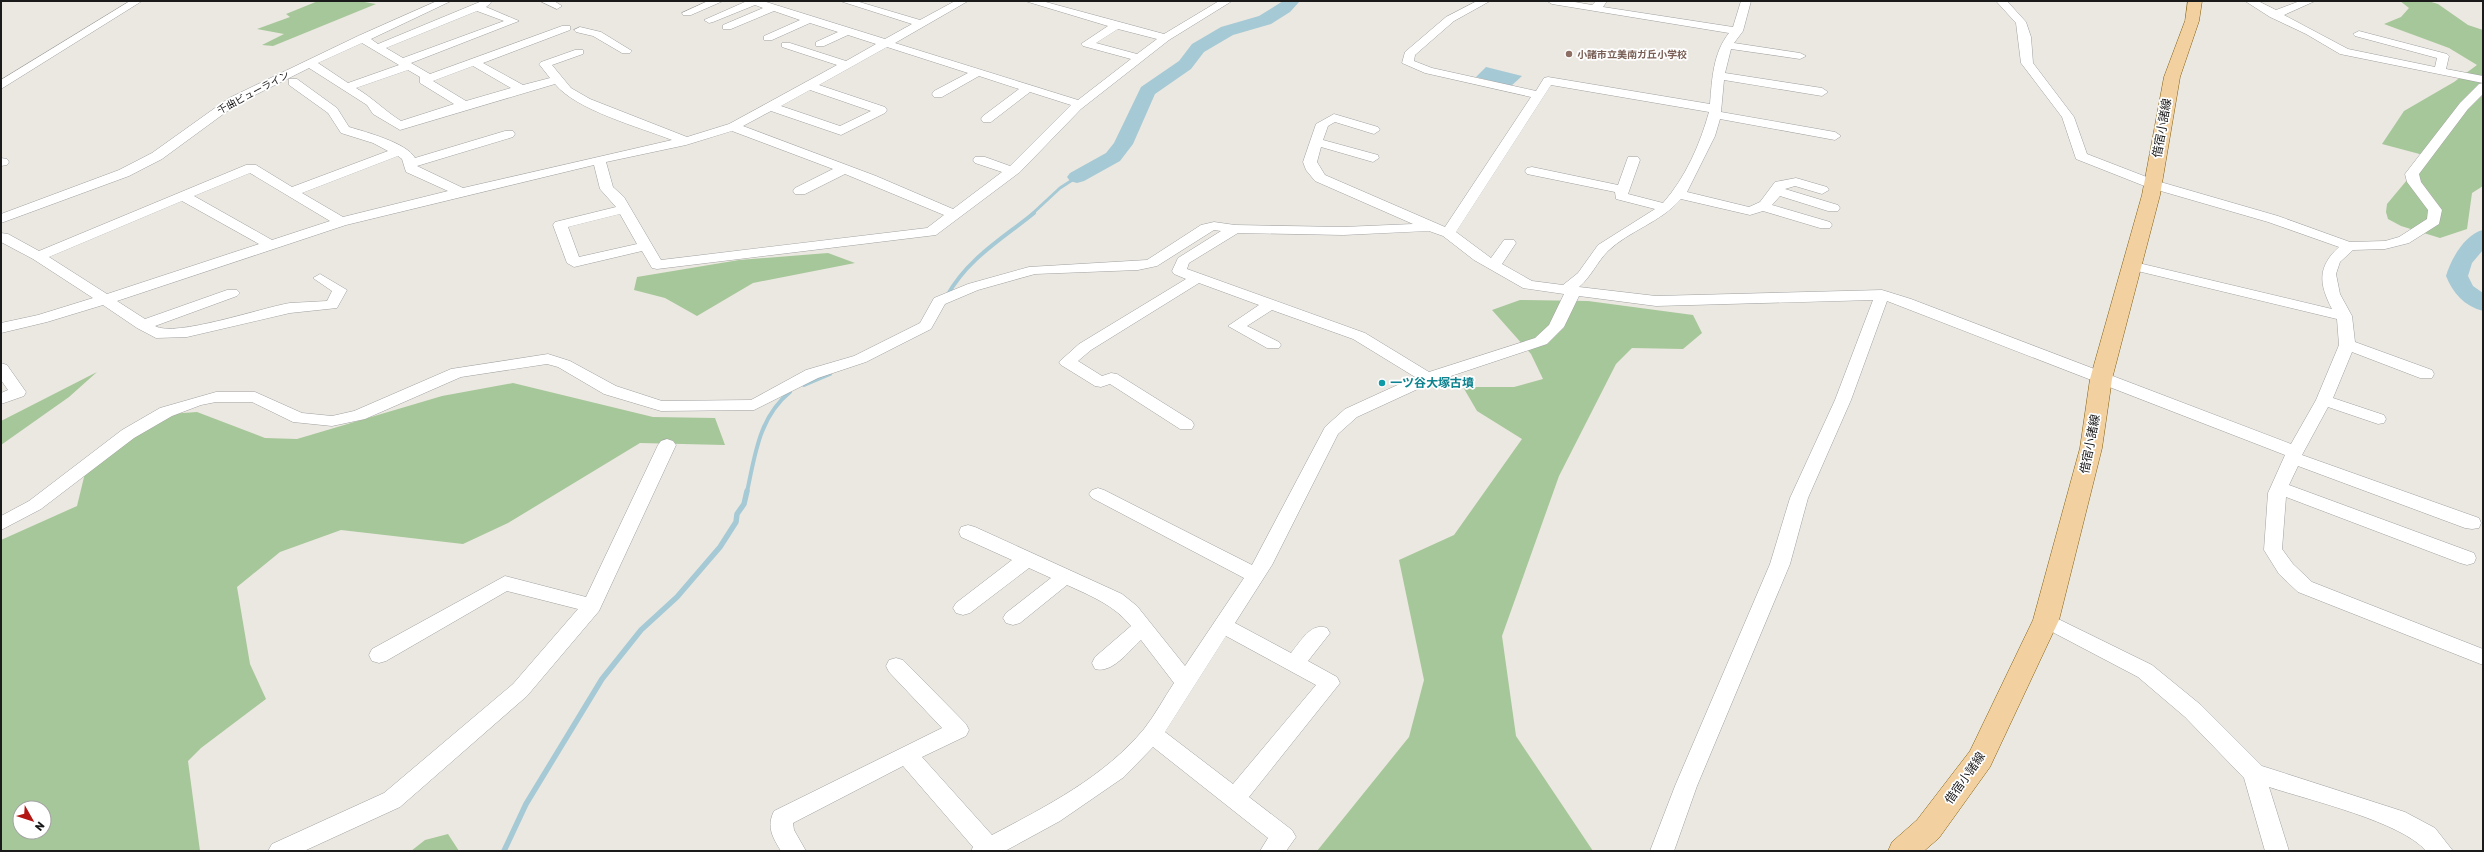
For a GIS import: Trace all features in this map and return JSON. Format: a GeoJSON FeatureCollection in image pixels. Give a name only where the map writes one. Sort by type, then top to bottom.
{"type":"FeatureCollection","features":[{"type":"Feature","properties":{"kind":"main road","name":"借宿小諸線"},"geometry":{"type":"LineString","coordinates":[[1903,851],[1928,829],[1980,759],[2046,620],[2091,448],[2101,379],[2152,184],[2169,88],[2192,21],[2195,1]]}},
{"type":"Feature","properties":{"kind":"street"},"geometry":{"type":"LineString","coordinates":[[1,85],[137,1]]}},
{"type":"Feature","properties":{"kind":"street","name":"千曲ビューライン"},"geometry":{"type":"LineString","coordinates":[[1,219],[124,173],[157,156],[233,100],[362,38],[446,1]]}},
{"type":"Feature","properties":{"kind":"street"},"geometry":{"type":"LineString","coordinates":[[377,48],[492,1]]}},
{"type":"Feature","properties":{"kind":"street"},"geometry":{"type":"LineString","coordinates":[[687,13],[718,1]]}},
{"type":"Feature","properties":{"kind":"street"},"geometry":{"type":"LineString","coordinates":[[708,20],[753,1],[978,72],[1078,106]]}},
{"type":"Feature","properties":{"kind":"street"},"geometry":{"type":"LineString","coordinates":[[845,1],[922,24]]}},
{"type":"Feature","properties":{"kind":"street"},"geometry":{"type":"LineString","coordinates":[[1,328],[42,319],[107,299],[341,222],[599,159],[686,141],[733,127],[889,44],[963,1]]}},
{"type":"Feature","properties":{"kind":"street"},"geometry":{"type":"LineString","coordinates":[[1030,1],[1165,38]]}},
{"type":"Feature","properties":{"kind":"street"},"geometry":{"type":"LineString","coordinates":[[599,159],[607,189],[617,197],[657,265],[931,232],[1011,171],[1078,106],[1139,58],[1165,38],[1227,1]]}},
{"type":"Feature","properties":{"kind":"street"},"geometry":{"type":"LineString","coordinates":[[1485,1],[1450,19],[1409,54],[1408,63],[1430,71],[1538,95]]}},
{"type":"Feature","properties":{"kind":"street"},"geometry":{"type":"LineString","coordinates":[[1552,1],[1598,5],[1737,31]]}},
{"type":"Feature","properties":{"kind":"street"},"geometry":{"type":"LineString","coordinates":[[906,754],[986,850],[1082,797],[1112,776],[1134,757],[1152,734],[1224,626],[1255,575],[1332,431],[1351,413],[1427,378],[1541,341],[1556,327],[1570,291],[1603,248],[1666,208],[1683,188],[1708,136],[1714,112],[1718,76],[1726,45],[1737,31],[1746,1]]}},
{"type":"Feature","properties":{"kind":"street"},"geometry":{"type":"LineString","coordinates":[[2001,1],[2020,22],[2025,37],[2028,63],[2068,117],[2081,156],[2152,184],[2273,219],[2349,246],[2385,245],[2404,240],[2434,221],[2435,210],[2414,182],[2412,174],[2464,106],[2483,87]]}},
{"type":"Feature","properties":{"kind":"street"},"geometry":{"type":"LineString","coordinates":[[2250,1],[2274,15],[2328,41],[2344,52],[2483,80]]}},
{"type":"Feature","properties":{"kind":"street"},"geometry":{"type":"LineString","coordinates":[[2274,15],[2310,1]]}},
{"type":"Feature","properties":{"kind":"street"},"geometry":{"type":"LineString","coordinates":[[347,87],[514,22],[477,7]]}},
{"type":"Feature","properties":{"kind":"street"},"geometry":{"type":"LineString","coordinates":[[727,27],[772,8]]}},
{"type":"Feature","properties":{"kind":"street"},"geometry":{"type":"LineString","coordinates":[[810,19],[772,40],[848,65]]}},
{"type":"Feature","properties":{"kind":"street"},"geometry":{"type":"LineString","coordinates":[[1116,25],[1086,44],[1139,58]]}},
{"type":"Feature","properties":{"kind":"street"},"geometry":{"type":"LineString","coordinates":[[424,80],[566,28]]}},
{"type":"Feature","properties":{"kind":"street"},"geometry":{"type":"LineString","coordinates":[[580,30],[597,34],[626,51]]}},
{"type":"Feature","properties":{"kind":"street"},"geometry":{"type":"LineString","coordinates":[[820,44],[848,31]]}},
{"type":"Feature","properties":{"kind":"street"},"geometry":{"type":"LineString","coordinates":[[2359,34],[2443,56],[2440,72]]}},
{"type":"Feature","properties":{"kind":"street"},"geometry":{"type":"LineString","coordinates":[[362,38],[426,76],[424,80]]}},
{"type":"Feature","properties":{"kind":"street"},"geometry":{"type":"LineString","coordinates":[[1726,45],[1800,56]]}},
{"type":"Feature","properties":{"kind":"street"},"geometry":{"type":"LineString","coordinates":[[579,52],[545,64],[567,91],[586,102],[686,141]]}},
{"type":"Feature","properties":{"kind":"street"},"geometry":{"type":"LineString","coordinates":[[474,62],[521,89]]}},
{"type":"Feature","properties":{"kind":"street"},"geometry":{"type":"LineString","coordinates":[[309,63],[372,103],[377,111],[400,126]]}},
{"type":"Feature","properties":{"kind":"street"},"geometry":{"type":"LineString","coordinates":[[938,94],[978,72]]}},
{"type":"Feature","properties":{"kind":"street"},"geometry":{"type":"LineString","coordinates":[[1718,76],[1822,92]]}},
{"type":"Feature","properties":{"kind":"street"},"geometry":{"type":"LineString","coordinates":[[424,80],[464,105]]}},
{"type":"Feature","properties":{"kind":"street"},"geometry":{"type":"LineString","coordinates":[[369,137],[464,105],[558,80]]}},
{"type":"Feature","properties":{"kind":"street"},"geometry":{"type":"LineString","coordinates":[[1448,233],[1548,81],[1835,136]]}},
{"type":"Feature","properties":{"kind":"street"},"geometry":{"type":"LineString","coordinates":[[293,82],[333,111],[345,130],[369,137],[400,151],[408,157],[411,169],[461,192]]}},
{"type":"Feature","properties":{"kind":"street"},"geometry":{"type":"LineString","coordinates":[[772,107],[841,131],[881,110],[811,86]]}},
{"type":"Feature","properties":{"kind":"street"},"geometry":{"type":"LineString","coordinates":[[987,119],[1027,89]]}},
{"type":"Feature","properties":{"kind":"street"},"geometry":{"type":"LineString","coordinates":[[1374,130],[1334,118],[1322,124],[1310,162],[1313,170],[1320,178],[1448,233],[1494,265],[1528,285],[1656,301],[1882,294],[1906,302],[2294,455],[2472,523]]}},
{"type":"Feature","properties":{"kind":"street"},"geometry":{"type":"LineString","coordinates":[[733,127],[844,169],[953,214]]}},
{"type":"Feature","properties":{"kind":"street"},"geometry":{"type":"LineString","coordinates":[[410,163],[509,134]]}},
{"type":"Feature","properties":{"kind":"street"},"geometry":{"type":"LineString","coordinates":[[1316,142],[1373,158]]}},
{"type":"Feature","properties":{"kind":"street"},"geometry":{"type":"LineString","coordinates":[[291,192],[400,151]]}},
{"type":"Feature","properties":{"kind":"street"},"geometry":{"type":"LineString","coordinates":[[980,160],[1011,171]]}},
{"type":"Feature","properties":{"kind":"street"},"geometry":{"type":"LineString","coordinates":[[1633,160],[1621,196],[1666,208]]}},
{"type":"Feature","properties":{"kind":"street"},"geometry":{"type":"LineString","coordinates":[[38,256],[251,168],[341,222]]}},
{"type":"Feature","properties":{"kind":"street"},"geometry":{"type":"LineString","coordinates":[[800,191],[844,169]]}},
{"type":"Feature","properties":{"kind":"street"},"geometry":{"type":"LineString","coordinates":[[1532,171],[1623,190]]}},
{"type":"Feature","properties":{"kind":"street"},"geometry":{"type":"LineString","coordinates":[[1678,194],[1750,211],[1762,206],[1777,191],[1780,185],[1796,182],[1822,190]]}},
{"type":"Feature","properties":{"kind":"street"},"geometry":{"type":"LineString","coordinates":[[1777,191],[1833,208]]}},
{"type":"Feature","properties":{"kind":"street"},"geometry":{"type":"LineString","coordinates":[[183,196],[270,245]]}},
{"type":"Feature","properties":{"kind":"street"},"geometry":{"type":"LineString","coordinates":[[1762,206],[1825,225]]}},
{"type":"Feature","properties":{"kind":"street"},"geometry":{"type":"LineString","coordinates":[[623,209],[560,225],[574,263],[645,246]]}},
{"type":"Feature","properties":{"kind":"street"},"geometry":{"type":"LineString","coordinates":[[1,524],[35,505],[128,434],[166,412],[197,401],[216,398],[255,397],[299,418],[332,421],[359,415],[457,373],[548,359],[564,364],[610,390],[661,406],[754,405],[812,374],[860,359],[926,326],[939,301],[973,287],[1034,270],[1138,266],[1152,263],[1206,228],[1214,226],[1235,229],[1343,231],[1430,226]]}},
{"type":"Feature","properties":{"kind":"street"},"geometry":{"type":"LineString","coordinates":[[1235,229],[1183,261],[1179,271],[1269,305],[1359,336],[1427,378]]}},
{"type":"Feature","properties":{"kind":"street"},"geometry":{"type":"LineString","coordinates":[[3,237],[38,256],[107,299],[142,325],[156,333],[187,332],[290,308],[332,305],[340,290],[320,278]]}},
{"type":"Feature","properties":{"kind":"street"},"geometry":{"type":"LineString","coordinates":[[1494,265],[1509,243]]}},
{"type":"Feature","properties":{"kind":"street"},"geometry":{"type":"LineString","coordinates":[[2349,246],[2333,260],[2328,274],[2332,294],[2344,316],[2347,344],[2324,400],[2294,455],[2279,488],[2274,517],[2272,550],[2286,569],[2305,587],[2483,658]]}},
{"type":"Feature","properties":{"kind":"street"},"geometry":{"type":"LineString","coordinates":[[2130,265],[2344,316]]}},
{"type":"Feature","properties":{"kind":"street"},"geometry":{"type":"LineString","coordinates":[[1186,425],[1111,378],[1101,382],[1067,362],[1085,347],[1196,278]]}},
{"type":"Feature","properties":{"kind":"street"},"geometry":{"type":"LineString","coordinates":[[142,325],[232,293]]}},
{"type":"Feature","properties":{"kind":"street"},"geometry":{"type":"LineString","coordinates":[[1662,851],[1686,786],[1780,564],[1799,498],[1843,400],[1882,294]]}},
{"type":"Feature","properties":{"kind":"street"},"geometry":{"type":"LineString","coordinates":[[1269,305],[1236,326],[1273,345]]}},
{"type":"Feature","properties":{"kind":"street"},"geometry":{"type":"LineString","coordinates":[[2347,344],[2426,374]]}},
{"type":"Feature","properties":{"kind":"street"},"geometry":{"type":"LineString","coordinates":[[1,368],[18,392],[1,399]]}},
{"type":"Feature","properties":{"kind":"street"},"geometry":{"type":"LineString","coordinates":[[2324,400],[2378,419]]}},
{"type":"Feature","properties":{"kind":"street"},"geometry":{"type":"LineString","coordinates":[[280,851],[392,800],[520,690],[592,606],[667,445]]}},
{"type":"Feature","properties":{"kind":"street"},"geometry":{"type":"LineString","coordinates":[[2279,488],[2467,558]]}},
{"type":"Feature","properties":{"kind":"street"},"geometry":{"type":"LineString","coordinates":[[1098,494],[1255,575]]}},
{"type":"Feature","properties":{"kind":"street"},"geometry":{"type":"LineString","coordinates":[[968,532],[1115,599],[1130,611],[1186,683]]}},
{"type":"Feature","properties":{"kind":"street"},"geometry":{"type":"LineString","coordinates":[[963,608],[1027,559]]}},
{"type":"Feature","properties":{"kind":"street"},"geometry":{"type":"LineString","coordinates":[[1013,618],[1065,577]]}},
{"type":"Feature","properties":{"kind":"street"},"geometry":{"type":"LineString","coordinates":[[379,655],[505,583],[592,606]]}},
{"type":"Feature","properties":{"kind":"street"},"geometry":{"type":"LineString","coordinates":[[2046,620],[2145,671],[2193,711],[2254,772],[2397,819],[2427,835],[2441,851]]}},
{"type":"Feature","properties":{"kind":"street"},"geometry":{"type":"LineString","coordinates":[[1224,626],[1330,683],[1234,799]]}},
{"type":"Feature","properties":{"kind":"street"},"geometry":{"type":"LineString","coordinates":[[1102,663],[1142,628]]}},
{"type":"Feature","properties":{"kind":"street"},"geometry":{"type":"LineString","coordinates":[[1294,663],[1320,633]]}},
{"type":"Feature","properties":{"kind":"street"},"geometry":{"type":"LineString","coordinates":[[794,851],[782,832],[782,818],[906,754],[958,730],[896,666]]}},
{"type":"Feature","properties":{"kind":"street"},"geometry":{"type":"LineString","coordinates":[[1152,734],[1284,837],[1272,851]]}},
{"type":"Feature","properties":{"kind":"street"},"geometry":{"type":"LineString","coordinates":[[2254,772],[2277,851]]}},
{"type":"Feature","properties":{"kind":"green space"},"geometry":{"type":"Polygon","coordinates":[[[318,1],[359,1],[376,4],[273,46],[262,45],[284,34],[257,29],[290,17],[286,14],[318,1]]]}},
{"type":"Feature","properties":{"kind":"green space"},"geometry":{"type":"Polygon","coordinates":[[[2400,1],[2428,1],[2438,4],[2468,25],[2483,30],[2483,186],[2472,193],[2467,229],[2440,238],[2401,226],[2388,219],[2386,212],[2387,204],[2427,156],[2382,144],[2404,111],[2454,82],[2477,65],[2449,48],[2384,24],[2401,17],[2409,8],[2400,1]]]}},
{"type":"Feature","properties":{"kind":"green space"},"geometry":{"type":"Polygon","coordinates":[[[828,253],[855,263],[753,283],[697,316],[665,298],[634,290],[637,277],[739,260],[828,253]]]}},
{"type":"Feature","properties":{"kind":"green space"},"geometry":{"type":"Polygon","coordinates":[[[1520,300],[1588,301],[1693,315],[1702,333],[1683,349],[1632,348],[1616,364],[1559,476],[1502,636],[1516,736],[1593,851],[1317,851],[1409,737],[1424,680],[1399,560],[1454,535],[1522,439],[1477,411],[1463,387],[1514,387],[1543,379],[1531,354],[1492,310],[1520,300]]]}},
{"type":"Feature","properties":{"kind":"green space"},"geometry":{"type":"Polygon","coordinates":[[[97,372],[69,397],[1,445],[1,421],[97,372]]]}},
{"type":"Feature","properties":{"kind":"green space"},"geometry":{"type":"Polygon","coordinates":[[[513,383],[653,417],[715,418],[725,445],[640,443],[508,523],[463,544],[341,530],[280,552],[237,587],[250,664],[266,699],[201,748],[188,761],[200,851],[1,851],[1,540],[77,506],[86,469],[169,414],[197,412],[265,438],[297,439],[442,396],[513,383]]]}},
{"type":"Feature","properties":{"kind":"green space"},"geometry":{"type":"Polygon","coordinates":[[[448,834],[459,851],[411,851],[425,840],[448,834]]]}},
{"type":"Feature","properties":{"kind":"water"},"geometry":{"type":"Polygon","coordinates":[[[1486,67],[1522,76],[1511,86],[1476,77],[1486,67]]]}},
{"type":"Feature","properties":{"kind":"waterway"},"geometry":{"type":"LineString","coordinates":[[1077,177],[1113,157],[1123,144],[1147,91],[1185,65],[1198,48],[1227,31],[1265,20],[1284,9],[1292,1]]}},
{"type":"Feature","properties":{"kind":"waterway"},"geometry":{"type":"LineString","coordinates":[[1032,214],[1060,188],[1077,177]]}},
{"type":"Feature","properties":{"kind":"waterway"},"geometry":{"type":"LineString","coordinates":[[947,296],[955,283],[975,260],[1034,213]]}},
{"type":"Feature","properties":{"kind":"waterway"},"geometry":{"type":"LineString","coordinates":[[2483,236],[2461,262],[2457,276],[2463,290],[2483,304]]}},
{"type":"Feature","properties":{"kind":"waterway"},"geometry":{"type":"LineString","coordinates":[[804,385],[830,374]]}},
{"type":"Feature","properties":{"kind":"waterway"},"geometry":{"type":"LineString","coordinates":[[747,492],[756,451],[765,425],[771,413],[790,392]]}},
{"type":"Feature","properties":{"kind":"waterway"},"geometry":{"type":"LineString","coordinates":[[504,851],[526,804],[602,679],[641,630],[677,597],[720,547],[736,522],[737,514],[744,504],[747,491]]}},
{"type":"Feature","properties":{"kind":"place","name":"小諸市立美南ガ丘小学校"},"geometry":{"type":"Point","coordinates":[1569,54]}},
{"type":"Feature","properties":{"kind":"place","name":"一ツ谷大塚古墳"},"geometry":{"type":"Point","coordinates":[1382,383]}}]}
